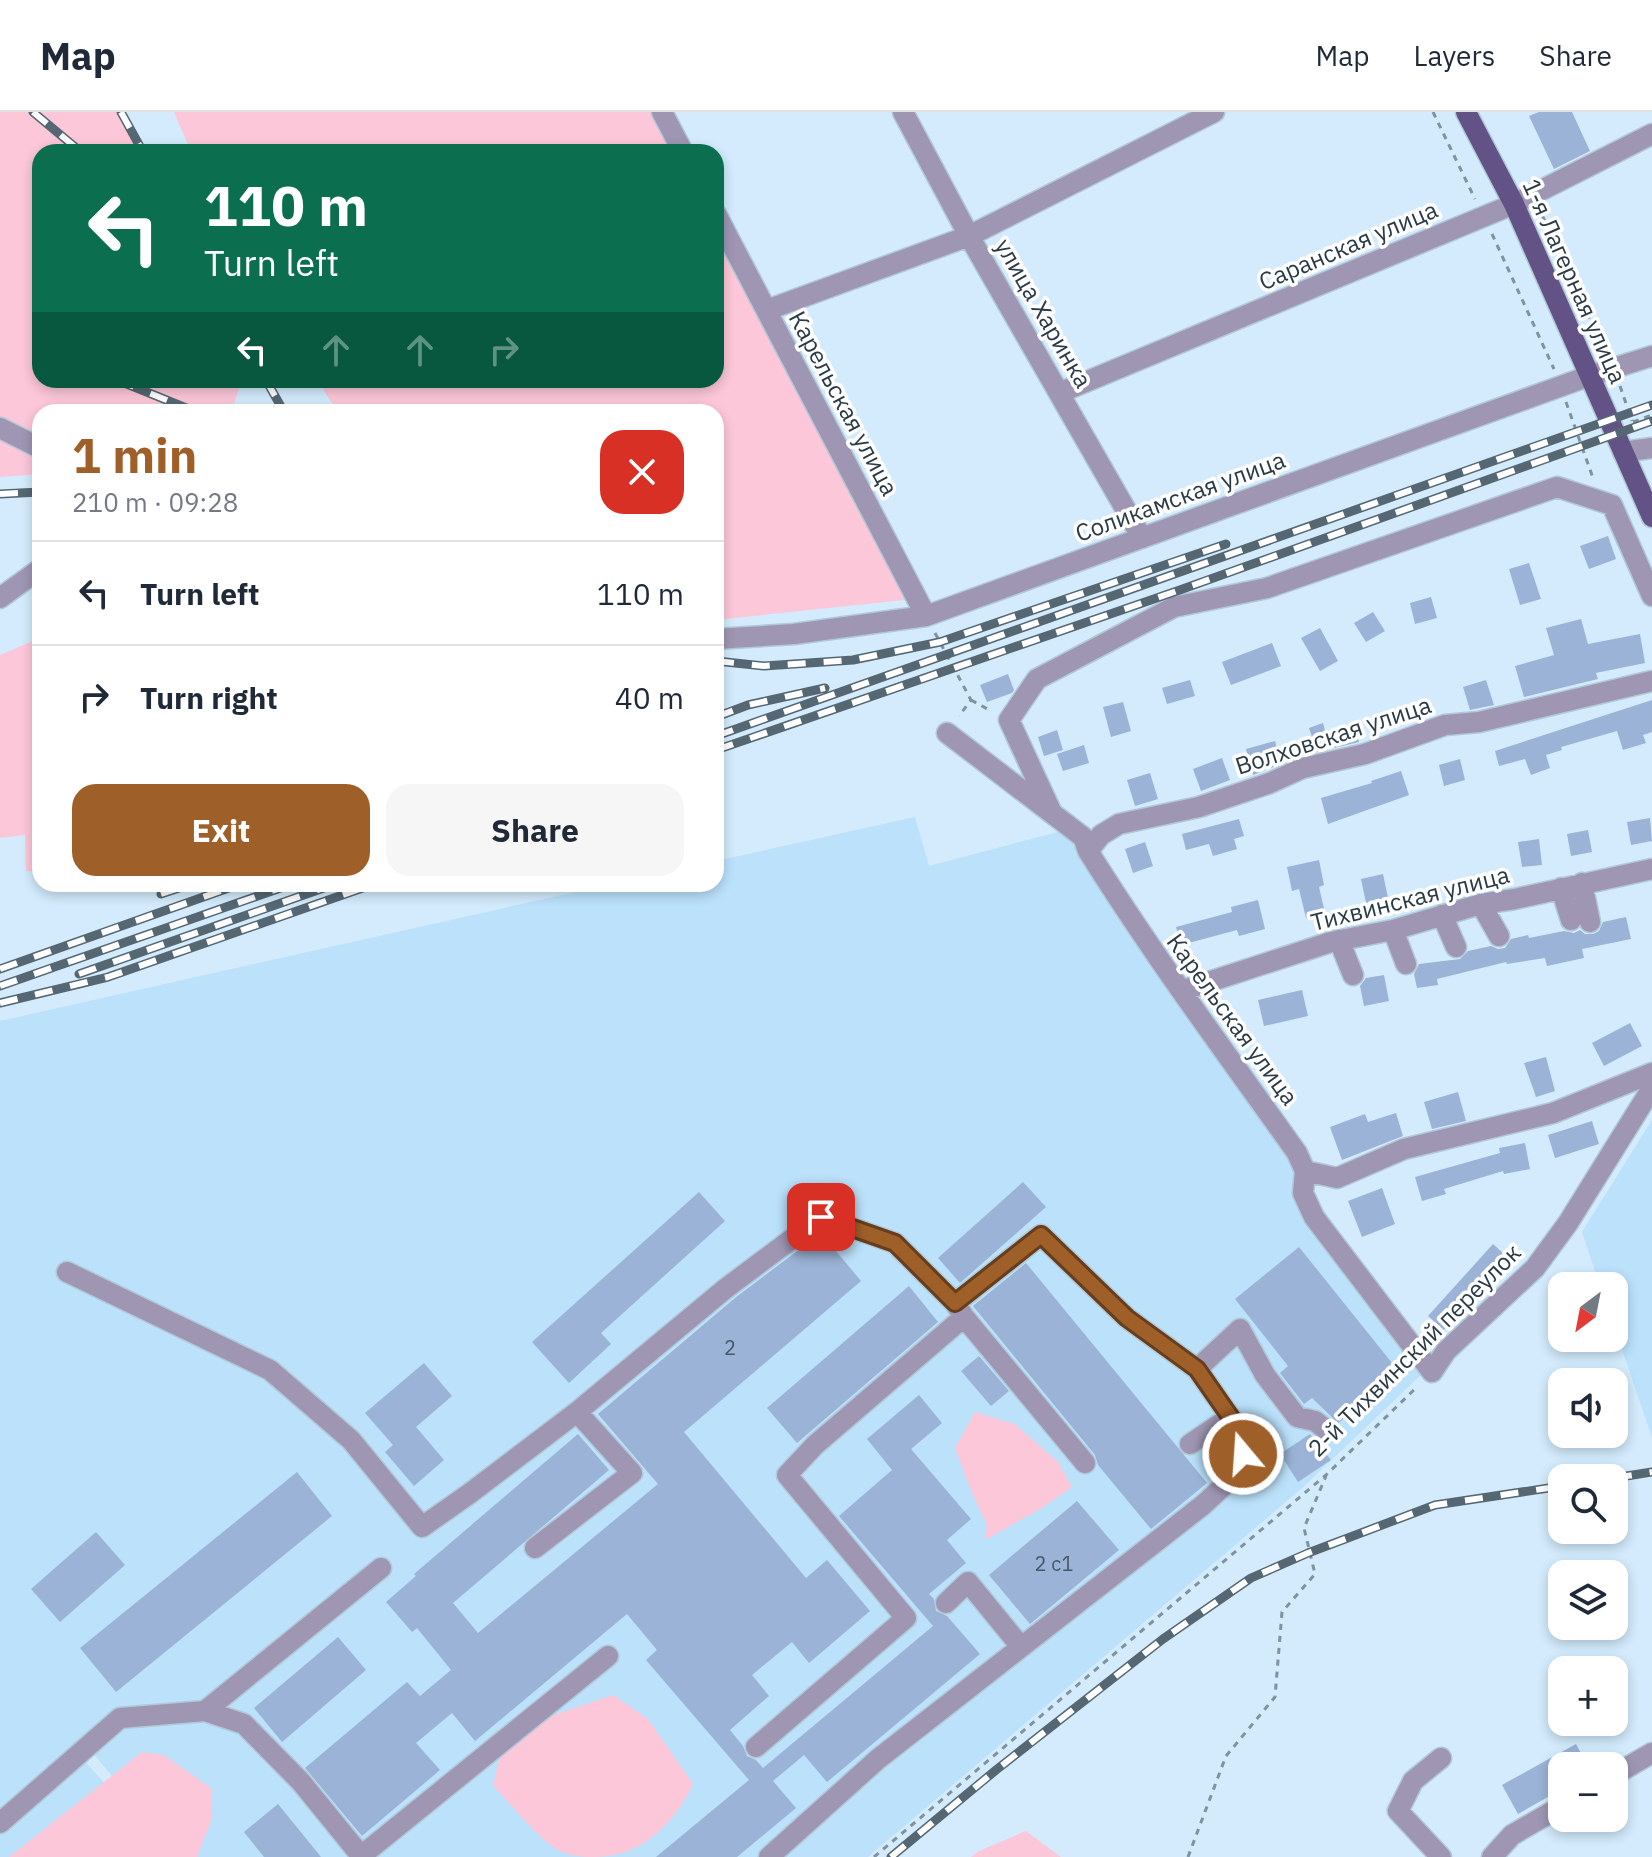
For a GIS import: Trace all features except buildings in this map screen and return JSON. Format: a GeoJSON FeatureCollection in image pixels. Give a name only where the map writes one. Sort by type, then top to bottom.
{"type":"FeatureCollection","features":[{"type":"Feature","properties":{"kind":"main road","name":"1-я Лагерная улица"},"geometry":{"type":"LineString","coordinates":[[1466,112],[1514,204],[1652,517]]}},
{"type":"Feature","properties":{"kind":"street"},"geometry":{"type":"LineString","coordinates":[[662,112],[679,144]]}},
{"type":"Feature","properties":{"kind":"street","name":"улица Харинка"},"geometry":{"type":"LineString","coordinates":[[903,112],[969,236],[1142,538]]}},
{"type":"Feature","properties":{"kind":"street"},"geometry":{"type":"LineString","coordinates":[[767,310],[969,236],[1214,112]]}},
{"type":"Feature","properties":{"kind":"street","name":"Саранская улица"},"geometry":{"type":"LineString","coordinates":[[1059,393],[1514,204],[1652,134]]}},
{"type":"Feature","properties":{"kind":"street","name":"Карельская улица"},"geometry":{"type":"LineString","coordinates":[[724,229],[926,616]]}},
{"type":"Feature","properties":{"kind":"street","name":"Соликамская улица"},"geometry":{"type":"LineString","coordinates":[[724,638],[794,634],[926,616],[1560,386],[1652,356]]}},
{"type":"Feature","properties":{"kind":"street"},"geometry":{"type":"LineString","coordinates":[[0,428],[32,444]]}},
{"type":"Feature","properties":{"kind":"street"},"geometry":{"type":"LineString","coordinates":[[1623,452],[1652,448]]}},
{"type":"Feature","properties":{"kind":"street"},"geometry":{"type":"LineString","coordinates":[[1051,811],[1009,720],[1037,679],[1174,607],[1267,588],[1557,487],[1612,505],[1652,596]]}},
{"type":"Feature","properties":{"kind":"street"},"geometry":{"type":"LineString","coordinates":[[0,598],[32,575]]}},
{"type":"Feature","properties":{"kind":"street","name":"Волховская улица"},"geometry":{"type":"LineString","coordinates":[[1088,851],[1101,835],[1119,824],[1199,807],[1270,783],[1303,768],[1365,754],[1445,725],[1479,722],[1652,681]]}},
{"type":"Feature","properties":{"kind":"street","name":"Карельская улица"},"geometry":{"type":"LineString","coordinates":[[947,733],[1083,837],[1088,851],[1141,935],[1184,990],[1212,1036],[1297,1153],[1305,1171],[1303,1193],[1314,1217],[1432,1372]]}},
{"type":"Feature","properties":{"kind":"street","name":"Тихвинская улица"},"geometry":{"type":"LineString","coordinates":[[1184,990],[1339,940],[1393,930],[1481,904],[1652,869]]}},
{"type":"Feature","properties":{"kind":"street"},"geometry":{"type":"LineString","coordinates":[[1561,888],[1581,921],[1582,883]]}},
{"type":"Feature","properties":{"kind":"street"},"geometry":{"type":"LineString","coordinates":[[1481,904],[1499,936]]}},
{"type":"Feature","properties":{"kind":"street"},"geometry":{"type":"LineString","coordinates":[[1442,915],[1456,947]]}},
{"type":"Feature","properties":{"kind":"street"},"geometry":{"type":"LineString","coordinates":[[1393,930],[1406,964]]}},
{"type":"Feature","properties":{"kind":"street"},"geometry":{"type":"LineString","coordinates":[[1339,940],[1353,975]]}},
{"type":"Feature","properties":{"kind":"street"},"geometry":{"type":"LineString","coordinates":[[1305,1171],[1337,1178],[1404,1149],[1553,1113],[1652,1073]]}},
{"type":"Feature","properties":{"kind":"street","name":"2-й Тихвинский переулок"},"geometry":{"type":"LineString","coordinates":[[1432,1372],[1446,1351],[1535,1268],[1598,1177],[1652,1088]]}},
{"type":"Feature","properties":{"kind":"street"},"geometry":{"type":"LineString","coordinates":[[67,1272],[270,1370],[351,1440],[422,1527],[577,1412],[725,1289],[821,1217],[895,1243],[960,1310],[1085,1463]]}},
{"type":"Feature","properties":{"kind":"street"},"geometry":{"type":"LineString","coordinates":[[756,1747],[906,1618],[787,1475],[815,1445],[1041,1235],[1127,1318],[1197,1369],[1238,1428],[1243,1454],[1230,1480],[1203,1505],[878,1759],[769,1857]]}},
{"type":"Feature","properties":{"kind":"street"},"geometry":{"type":"LineString","coordinates":[[1197,1369],[1240,1329],[1265,1375],[1297,1417],[1315,1421],[1328,1431]]}},
{"type":"Feature","properties":{"kind":"street"},"geometry":{"type":"LineString","coordinates":[[535,1548],[632,1473],[577,1412]]}},
{"type":"Feature","properties":{"kind":"street"},"geometry":{"type":"LineString","coordinates":[[1190,1444],[1230,1417]]}},
{"type":"Feature","properties":{"kind":"street"},"geometry":{"type":"LineString","coordinates":[[205,1711],[381,1568]]}},
{"type":"Feature","properties":{"kind":"street"},"geometry":{"type":"LineString","coordinates":[[946,1603],[968,1582],[1021,1647]]}},
{"type":"Feature","properties":{"kind":"street"},"geometry":{"type":"LineString","coordinates":[[0,1823],[120,1718],[205,1711],[244,1724],[301,1782],[361,1856],[608,1656]]}},
{"type":"Feature","properties":{"kind":"street"},"geometry":{"type":"LineString","coordinates":[[1628,1767],[1652,1753]]}},
{"type":"Feature","properties":{"kind":"street"},"geometry":{"type":"LineString","coordinates":[[1441,1758],[1413,1781],[1398,1811],[1441,1857]]}},
{"type":"Feature","properties":{"kind":"street"},"geometry":{"type":"LineString","coordinates":[[1492,1857],[1512,1835],[1548,1814]]}},
{"type":"Feature","properties":{"kind":"path"},"geometry":{"type":"LineString","coordinates":[[1433,112],[1552,362],[1602,502]]}},
{"type":"Feature","properties":{"kind":"path"},"geometry":{"type":"LineString","coordinates":[[1633,422],[1652,415]]}},
{"type":"Feature","properties":{"kind":"path"},"geometry":{"type":"LineString","coordinates":[[926,616],[971,700],[1009,720]]}},
{"type":"Feature","properties":{"kind":"path"},"geometry":{"type":"LineString","coordinates":[[947,733],[971,700]]}},
{"type":"Feature","properties":{"kind":"path","name":"2-й Тихвинский переулок"},"geometry":{"type":"LineString","coordinates":[[874,1857],[1326,1475],[1432,1372]]}},
{"type":"Feature","properties":{"kind":"path"},"geometry":{"type":"LineString","coordinates":[[1188,1857],[1226,1756],[1275,1697],[1282,1612],[1315,1574],[1304,1528],[1326,1475]]}},
{"type":"Feature","properties":{"kind":"shaded area"},"geometry":{"type":"Polygon","coordinates":[[[0,112],[125,112],[140,144],[32,144],[32,388],[239,388],[234,404],[32,404],[32,475],[0,477],[0,112]]]}},
{"type":"Feature","properties":{"kind":"shaded area"},"geometry":{"type":"Polygon","coordinates":[[[174,112],[655,112],[672,144],[188,144],[174,112]]]}},
{"type":"Feature","properties":{"kind":"shaded area"},"geometry":{"type":"Polygon","coordinates":[[[724,243],[913,599],[724,619],[724,404],[333,404],[322,388],[724,388],[724,243]]]}},
{"type":"Feature","properties":{"kind":"shaded area"},"geometry":{"type":"Polygon","coordinates":[[[32,641],[32,871],[26,871],[25,835],[0,838],[0,655],[32,641]]]}},
{"type":"Feature","properties":{"kind":"shaded area"},"geometry":{"type":"Polygon","coordinates":[[[915,817],[929,866],[1065,830],[1084,848],[1235,1085],[1309,1180],[1316,1222],[1424,1372],[1301,1489],[868,1857],[180,1857],[82,1740],[0,1812],[0,1021],[575,892],[724,892],[724,859],[915,817]]]}},
{"type":"Feature","properties":{"kind":"shaded area"},"geometry":{"type":"Polygon","coordinates":[[[1652,1120],[1652,1437],[1623,1352],[1628,1352],[1628,1272],[1595,1272],[1582,1232],[1652,1120]]]}},
{"type":"Feature","properties":{"kind":"shaded area"},"geometry":{"type":"Polygon","coordinates":[[[975,1412],[1015,1424],[1058,1462],[1072,1487],[985,1540],[987,1525],[955,1448],[975,1412]]]}},
{"type":"Feature","properties":{"kind":"shaded area"},"geometry":{"type":"Polygon","coordinates":[[[613,1695],[648,1719],[693,1784],[666,1825],[641,1844],[612,1856],[571,1855],[542,1838],[493,1786],[500,1755],[545,1718],[613,1695]]]}},
{"type":"Feature","properties":{"kind":"shaded area"},"geometry":{"type":"Polygon","coordinates":[[[142,1752],[164,1755],[211,1788],[211,1821],[197,1857],[9,1857],[142,1752]]]}},
{"type":"Feature","properties":{"kind":"shaded area"},"geometry":{"type":"Polygon","coordinates":[[[83,1759],[169,1857],[0,1857],[0,1833],[83,1759]]]}},
{"type":"Feature","properties":{"kind":"shaded area"},"geometry":{"type":"Polygon","coordinates":[[[1026,1831],[1061,1857],[971,1857],[979,1851],[1026,1831]]]}},
{"type":"Feature","properties":{"kind":"railway"},"geometry":{"type":"LineString","coordinates":[[33,112],[71,144]]}},
{"type":"Feature","properties":{"kind":"railway"},"geometry":{"type":"LineString","coordinates":[[121,112],[139,144]]}},
{"type":"Feature","properties":{"kind":"railway"},"geometry":{"type":"LineString","coordinates":[[137,388],[176,404]]}},
{"type":"Feature","properties":{"kind":"railway"},"geometry":{"type":"LineString","coordinates":[[270,388],[280,404]]}},
{"type":"Feature","properties":{"kind":"railway"},"geometry":{"type":"LineString","coordinates":[[724,733],[1652,405]]}},
{"type":"Feature","properties":{"kind":"railway"},"geometry":{"type":"LineString","coordinates":[[724,747],[1177,591],[1652,421]]}},
{"type":"Feature","properties":{"kind":"railway"},"geometry":{"type":"LineString","coordinates":[[0,494],[32,492]]}},
{"type":"Feature","properties":{"kind":"railway"},"geometry":{"type":"LineString","coordinates":[[724,662],[764,666],[853,660],[940,642],[1226,544]]}},
{"type":"Feature","properties":{"kind":"railway"},"geometry":{"type":"LineString","coordinates":[[724,714],[748,705],[825,688]]}},
{"type":"Feature","properties":{"kind":"railway"},"geometry":{"type":"LineString","coordinates":[[161,894],[167,892]]}},
{"type":"Feature","properties":{"kind":"railway"},"geometry":{"type":"LineString","coordinates":[[0,969],[217,892]]}},
{"type":"Feature","properties":{"kind":"railway"},"geometry":{"type":"LineString","coordinates":[[0,986],[269,892]]}},
{"type":"Feature","properties":{"kind":"railway"},"geometry":{"type":"LineString","coordinates":[[79,974],[312,892]]}},
{"type":"Feature","properties":{"kind":"railway"},"geometry":{"type":"LineString","coordinates":[[0,1003],[108,977],[351,892]]}},
{"type":"Feature","properties":{"kind":"railway"},"geometry":{"type":"LineString","coordinates":[[1628,1476],[1652,1472]]}},
{"type":"Feature","properties":{"kind":"railway"},"geometry":{"type":"LineString","coordinates":[[891,1857],[1163,1639],[1251,1578],[1435,1505],[1548,1488]]}},
{"type":"Feature","properties":{"kind":"route"},"geometry":{"type":"LineString","coordinates":[[821,1217],[895,1243],[955,1303],[1041,1235],[1127,1318],[1197,1369],[1238,1428],[1243,1454]]}}]}
